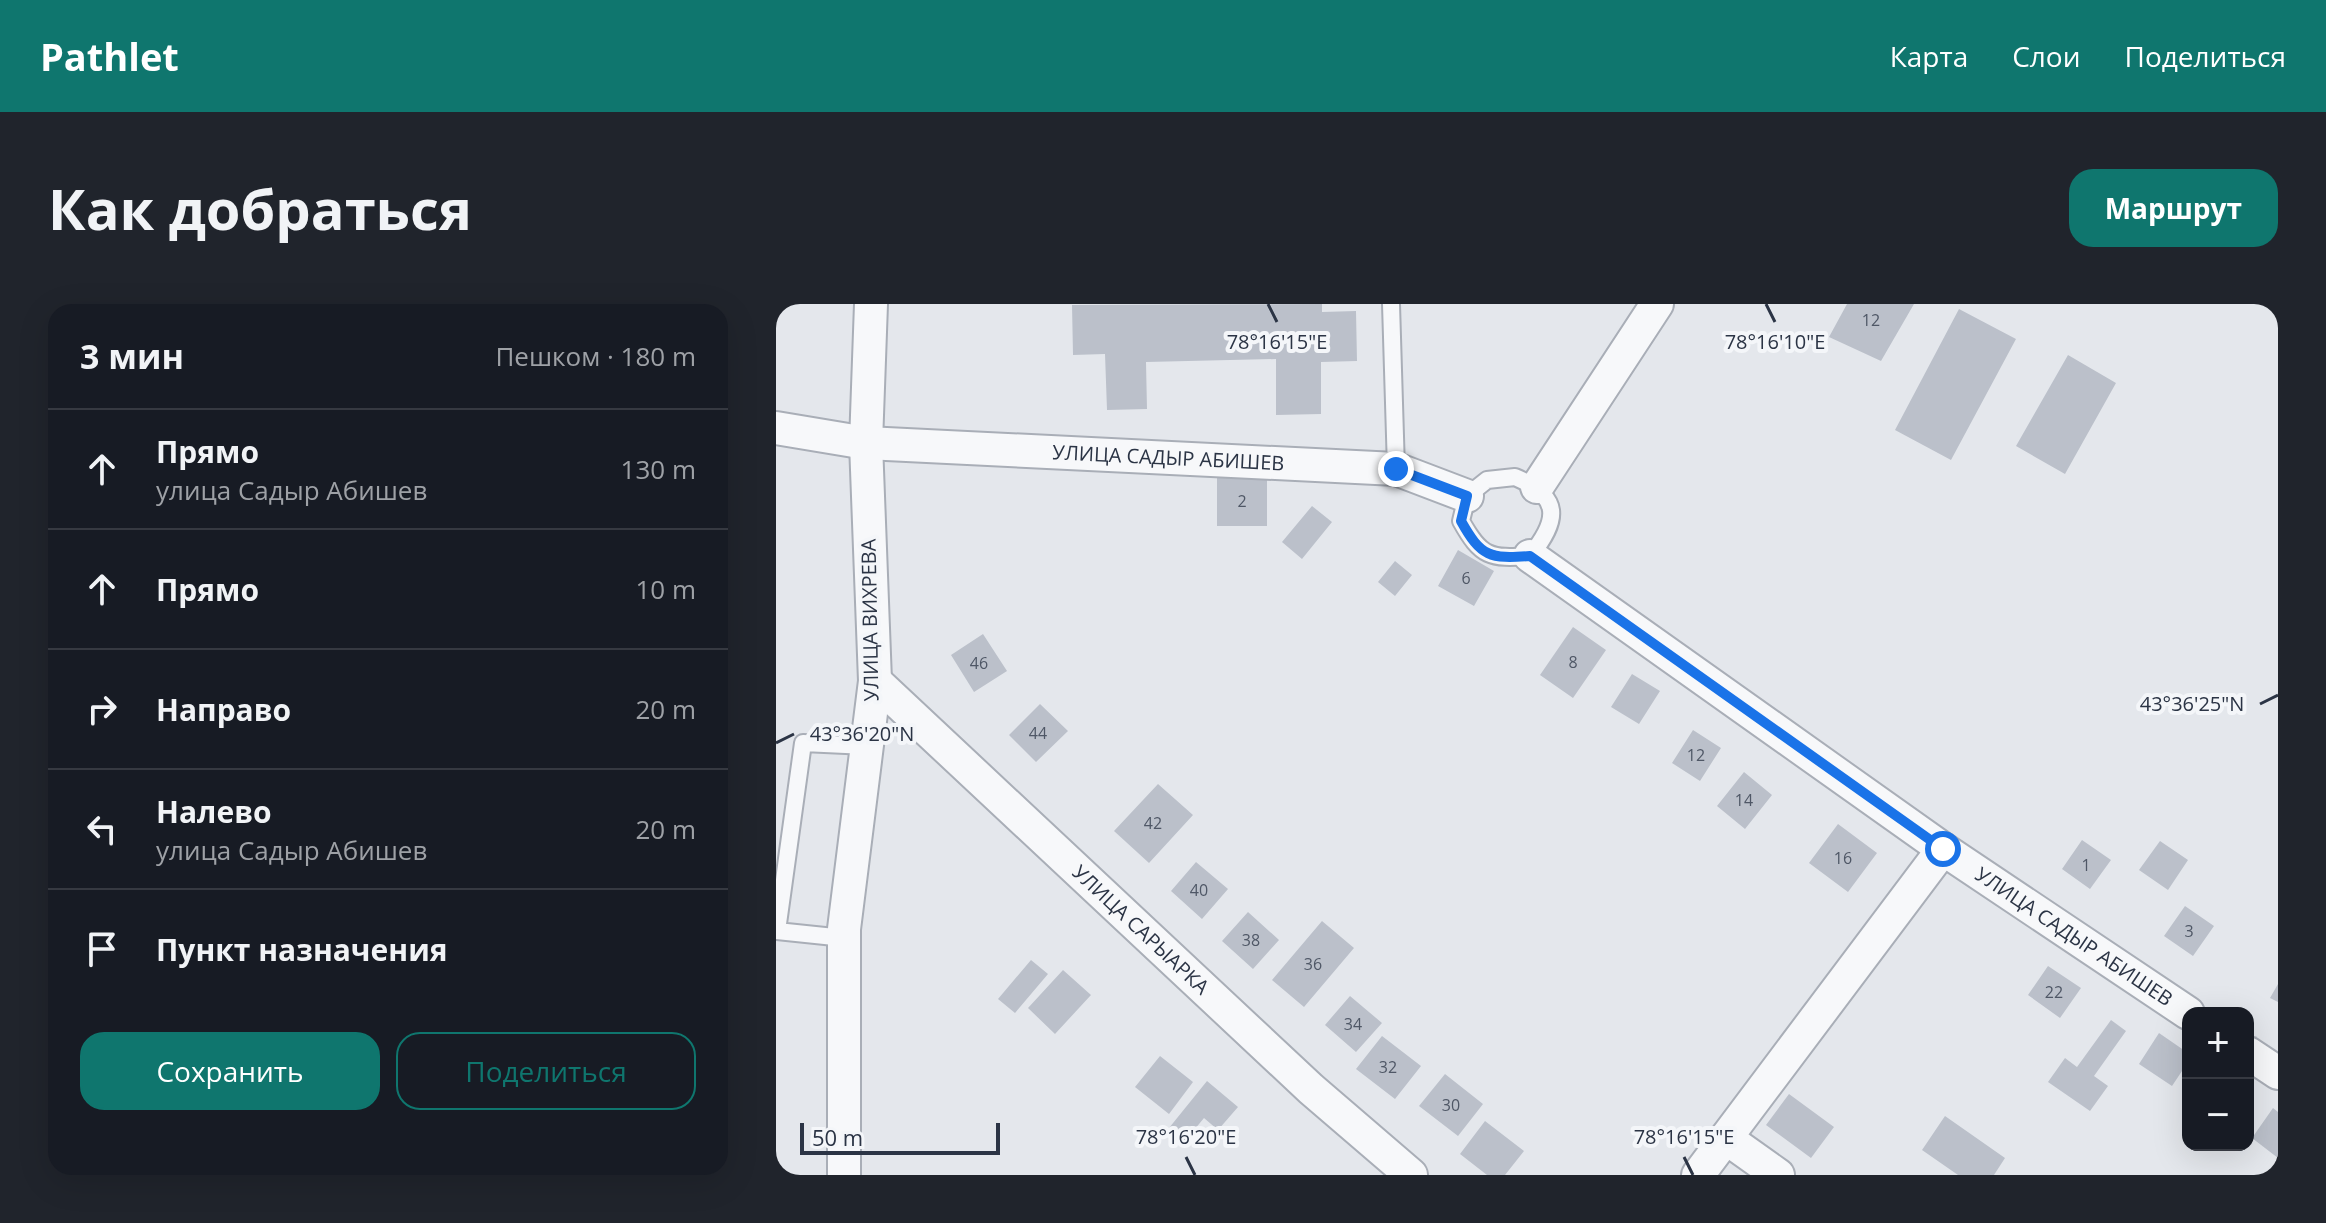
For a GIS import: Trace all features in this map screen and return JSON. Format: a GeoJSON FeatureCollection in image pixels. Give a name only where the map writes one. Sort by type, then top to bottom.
{"type":"FeatureCollection","features":[{"type":"Feature","properties":{"kind":"street","name":"УЛИЦА ВИХРЕВА"},"geometry":{"type":"LineString","coordinates":[[844,1175],[844,938],[875,681],[866,443],[871,304]]}},
{"type":"Feature","properties":{"kind":"street"},"geometry":{"type":"LineString","coordinates":[[1537,487],[1657,304]]}},
{"type":"Feature","properties":{"kind":"street","name":"УЛИЦА САДЫР АБИШЕВ"},"geometry":{"type":"LineString","coordinates":[[776,428],[866,443],[1396,469],[1467,496]]}},
{"type":"Feature","properties":{"kind":"street","name":"УЛИЦА САДЫР АБИШЕВ"},"geometry":{"type":"LineString","coordinates":[[1530,556],[1943,849],[2182,1009]]}},
{"type":"Feature","properties":{"kind":"street","name":"УЛИЦА САРЫАРКА"},"geometry":{"type":"LineString","coordinates":[[875,681],[1311,1089],[1411,1175]]}},
{"type":"Feature","properties":{"kind":"street"},"geometry":{"type":"LineString","coordinates":[[1698,1175],[1943,849]]}},
{"type":"Feature","properties":{"kind":"street"},"geometry":{"type":"LineString","coordinates":[[2254,1057],[2278,1073]]}},
{"type":"Feature","properties":{"kind":"street"},"geometry":{"type":"LineString","coordinates":[[1726,1138],[1778,1175]]}},
{"type":"Feature","properties":{"kind":"lane"},"geometry":{"type":"LineString","coordinates":[[1391,304],[1396,469]]}},
{"type":"Feature","properties":{"kind":"lane"},"geometry":{"type":"LineString","coordinates":[[1515,477],[1537,487],[1549,503],[1552,520],[1545,538],[1530,556],[1501,558],[1482,552],[1472,542],[1461,521],[1467,496],[1487,480],[1515,477]]}},
{"type":"Feature","properties":{"kind":"lane"},"geometry":{"type":"LineString","coordinates":[[844,938],[777,931],[803,743],[867,746]]}},
{"type":"Feature","properties":{"kind":"building"},"geometry":{"type":"Polygon","coordinates":[[[1322,304],[1322,312],[1356,311],[1357,361],[1321,362],[1321,414],[1276,415],[1276,359],[1146,362],[1147,409],[1107,410],[1105,354],[1073,355],[1072,305],[1322,304]]]}},
{"type":"Feature","properties":{"kind":"building"},"geometry":{"type":"Polygon","coordinates":[[[1847,304],[1914,304],[1881,361],[1829,337],[1847,304]]]}},
{"type":"Feature","properties":{"kind":"building"},"geometry":{"type":"Polygon","coordinates":[[[1959,309],[2016,339],[1951,460],[1895,430],[1959,309]]]}},
{"type":"Feature","properties":{"kind":"building"},"geometry":{"type":"Polygon","coordinates":[[[2068,355],[2116,383],[2065,474],[2016,446],[2068,355]]]}},
{"type":"Feature","properties":{"kind":"building"},"geometry":{"type":"Polygon","coordinates":[[[1267,476],[1267,526],[1217,526],[1217,477],[1267,476]]]}},
{"type":"Feature","properties":{"kind":"building"},"geometry":{"type":"Polygon","coordinates":[[[1312,506],[1332,522],[1302,559],[1282,542],[1312,506]]]}},
{"type":"Feature","properties":{"kind":"building"},"geometry":{"type":"Polygon","coordinates":[[[1458,550],[1494,571],[1474,606],[1438,586],[1458,550]]]}},
{"type":"Feature","properties":{"kind":"building"},"geometry":{"type":"Polygon","coordinates":[[[1395,561],[1412,575],[1395,596],[1378,582],[1395,561]]]}},
{"type":"Feature","properties":{"kind":"building"},"geometry":{"type":"Polygon","coordinates":[[[1573,627],[1606,650],[1573,698],[1540,675],[1573,627]]]}},
{"type":"Feature","properties":{"kind":"building"},"geometry":{"type":"Polygon","coordinates":[[[983,634],[1007,671],[974,692],[951,655],[983,634]]]}},
{"type":"Feature","properties":{"kind":"building"},"geometry":{"type":"Polygon","coordinates":[[[1632,674],[1660,691],[1639,724],[1611,707],[1632,674]]]}},
{"type":"Feature","properties":{"kind":"building"},"geometry":{"type":"Polygon","coordinates":[[[1040,704],[1068,731],[1036,762],[1009,735],[1040,704]]]}},
{"type":"Feature","properties":{"kind":"building"},"geometry":{"type":"Polygon","coordinates":[[[1693,730],[1721,748],[1700,781],[1672,763],[1693,730]]]}},
{"type":"Feature","properties":{"kind":"building"},"geometry":{"type":"Polygon","coordinates":[[[1744,772],[1772,795],[1745,829],[1717,806],[1744,772]]]}},
{"type":"Feature","properties":{"kind":"building"},"geometry":{"type":"Polygon","coordinates":[[[1158,784],[1193,815],[1149,863],[1114,831],[1158,784]]]}},
{"type":"Feature","properties":{"kind":"building"},"geometry":{"type":"Polygon","coordinates":[[[1838,824],[1877,853],[1848,892],[1809,863],[1838,824]]]}},
{"type":"Feature","properties":{"kind":"building"},"geometry":{"type":"Polygon","coordinates":[[[2082,840],[2111,860],[2090,889],[2062,869],[2082,840]]]}},
{"type":"Feature","properties":{"kind":"building"},"geometry":{"type":"Polygon","coordinates":[[[2160,841],[2188,860],[2168,890],[2139,870],[2160,841]]]}},
{"type":"Feature","properties":{"kind":"building"},"geometry":{"type":"Polygon","coordinates":[[[1196,862],[1228,889],[1202,919],[1171,891],[1196,862]]]}},
{"type":"Feature","properties":{"kind":"building"},"geometry":{"type":"Polygon","coordinates":[[[2185,906],[2214,926],[2193,956],[2164,936],[2185,906]]]}},
{"type":"Feature","properties":{"kind":"building"},"geometry":{"type":"Polygon","coordinates":[[[1248,912],[1279,940],[1253,969],[1222,941],[1248,912]]]}},
{"type":"Feature","properties":{"kind":"building"},"geometry":{"type":"Polygon","coordinates":[[[1322,921],[1354,948],[1304,1007],[1272,980],[1322,921]]]}},
{"type":"Feature","properties":{"kind":"building"},"geometry":{"type":"Polygon","coordinates":[[[1031,960],[1048,974],[1015,1013],[998,999],[1031,960]]]}},
{"type":"Feature","properties":{"kind":"building"},"geometry":{"type":"Polygon","coordinates":[[[2048,966],[2081,988],[2060,1018],[2028,995],[2048,966]]]}},
{"type":"Feature","properties":{"kind":"building"},"geometry":{"type":"Polygon","coordinates":[[[1063,970],[1091,995],[1055,1034],[1028,1008],[1063,970]]]}},
{"type":"Feature","properties":{"kind":"building"},"geometry":{"type":"Polygon","coordinates":[[[2278,984],[2278,1002],[2270,998],[2278,984]]]}},
{"type":"Feature","properties":{"kind":"building"},"geometry":{"type":"Polygon","coordinates":[[[1350,996],[1382,1023],[1356,1052],[1325,1025],[1350,996]]]}},
{"type":"Feature","properties":{"kind":"building"},"geometry":{"type":"Polygon","coordinates":[[[2111,1020],[2126,1031],[2094,1076],[2108,1086],[2090,1111],[2048,1082],[2065,1058],[2077,1067],[2111,1020]]]}},
{"type":"Feature","properties":{"kind":"building"},"geometry":{"type":"Polygon","coordinates":[[[2159,1033],[2182,1049],[2182,1071],[2172,1086],[2139,1064],[2159,1033]]]}},
{"type":"Feature","properties":{"kind":"building"},"geometry":{"type":"Polygon","coordinates":[[[1382,1036],[1421,1066],[1395,1099],[1356,1069],[1382,1036]]]}},
{"type":"Feature","properties":{"kind":"building"},"geometry":{"type":"Polygon","coordinates":[[[1160,1056],[1193,1082],[1169,1114],[1135,1087],[1160,1056]]]}},
{"type":"Feature","properties":{"kind":"building"},"geometry":{"type":"Polygon","coordinates":[[[1445,1074],[1483,1104],[1458,1136],[1419,1106],[1445,1074]]]}},
{"type":"Feature","properties":{"kind":"building"},"geometry":{"type":"Polygon","coordinates":[[[1207,1081],[1238,1107],[1218,1130],[1204,1118],[1185,1141],[1169,1128],[1207,1081]]]}},
{"type":"Feature","properties":{"kind":"building"},"geometry":{"type":"Polygon","coordinates":[[[1789,1094],[1834,1127],[1811,1158],[1766,1125],[1789,1094]]]}},
{"type":"Feature","properties":{"kind":"building"},"geometry":{"type":"Polygon","coordinates":[[[2273,1108],[2278,1112],[2278,1158],[2254,1140],[2273,1108]]]}},
{"type":"Feature","properties":{"kind":"building"},"geometry":{"type":"Polygon","coordinates":[[[1945,1116],[2005,1158],[1994,1175],[1958,1175],[1922,1150],[1945,1116]]]}},
{"type":"Feature","properties":{"kind":"building"},"geometry":{"type":"Polygon","coordinates":[[[1485,1121],[1524,1151],[1505,1175],[1487,1175],[1460,1154],[1485,1121]]]}},
{"type":"Feature","properties":{"kind":"route"},"geometry":{"type":"LineString","coordinates":[[1396,469],[1467,496],[1461,521],[1472,542],[1482,552],[1501,558],[1530,556],[1943,849]]}}]}
